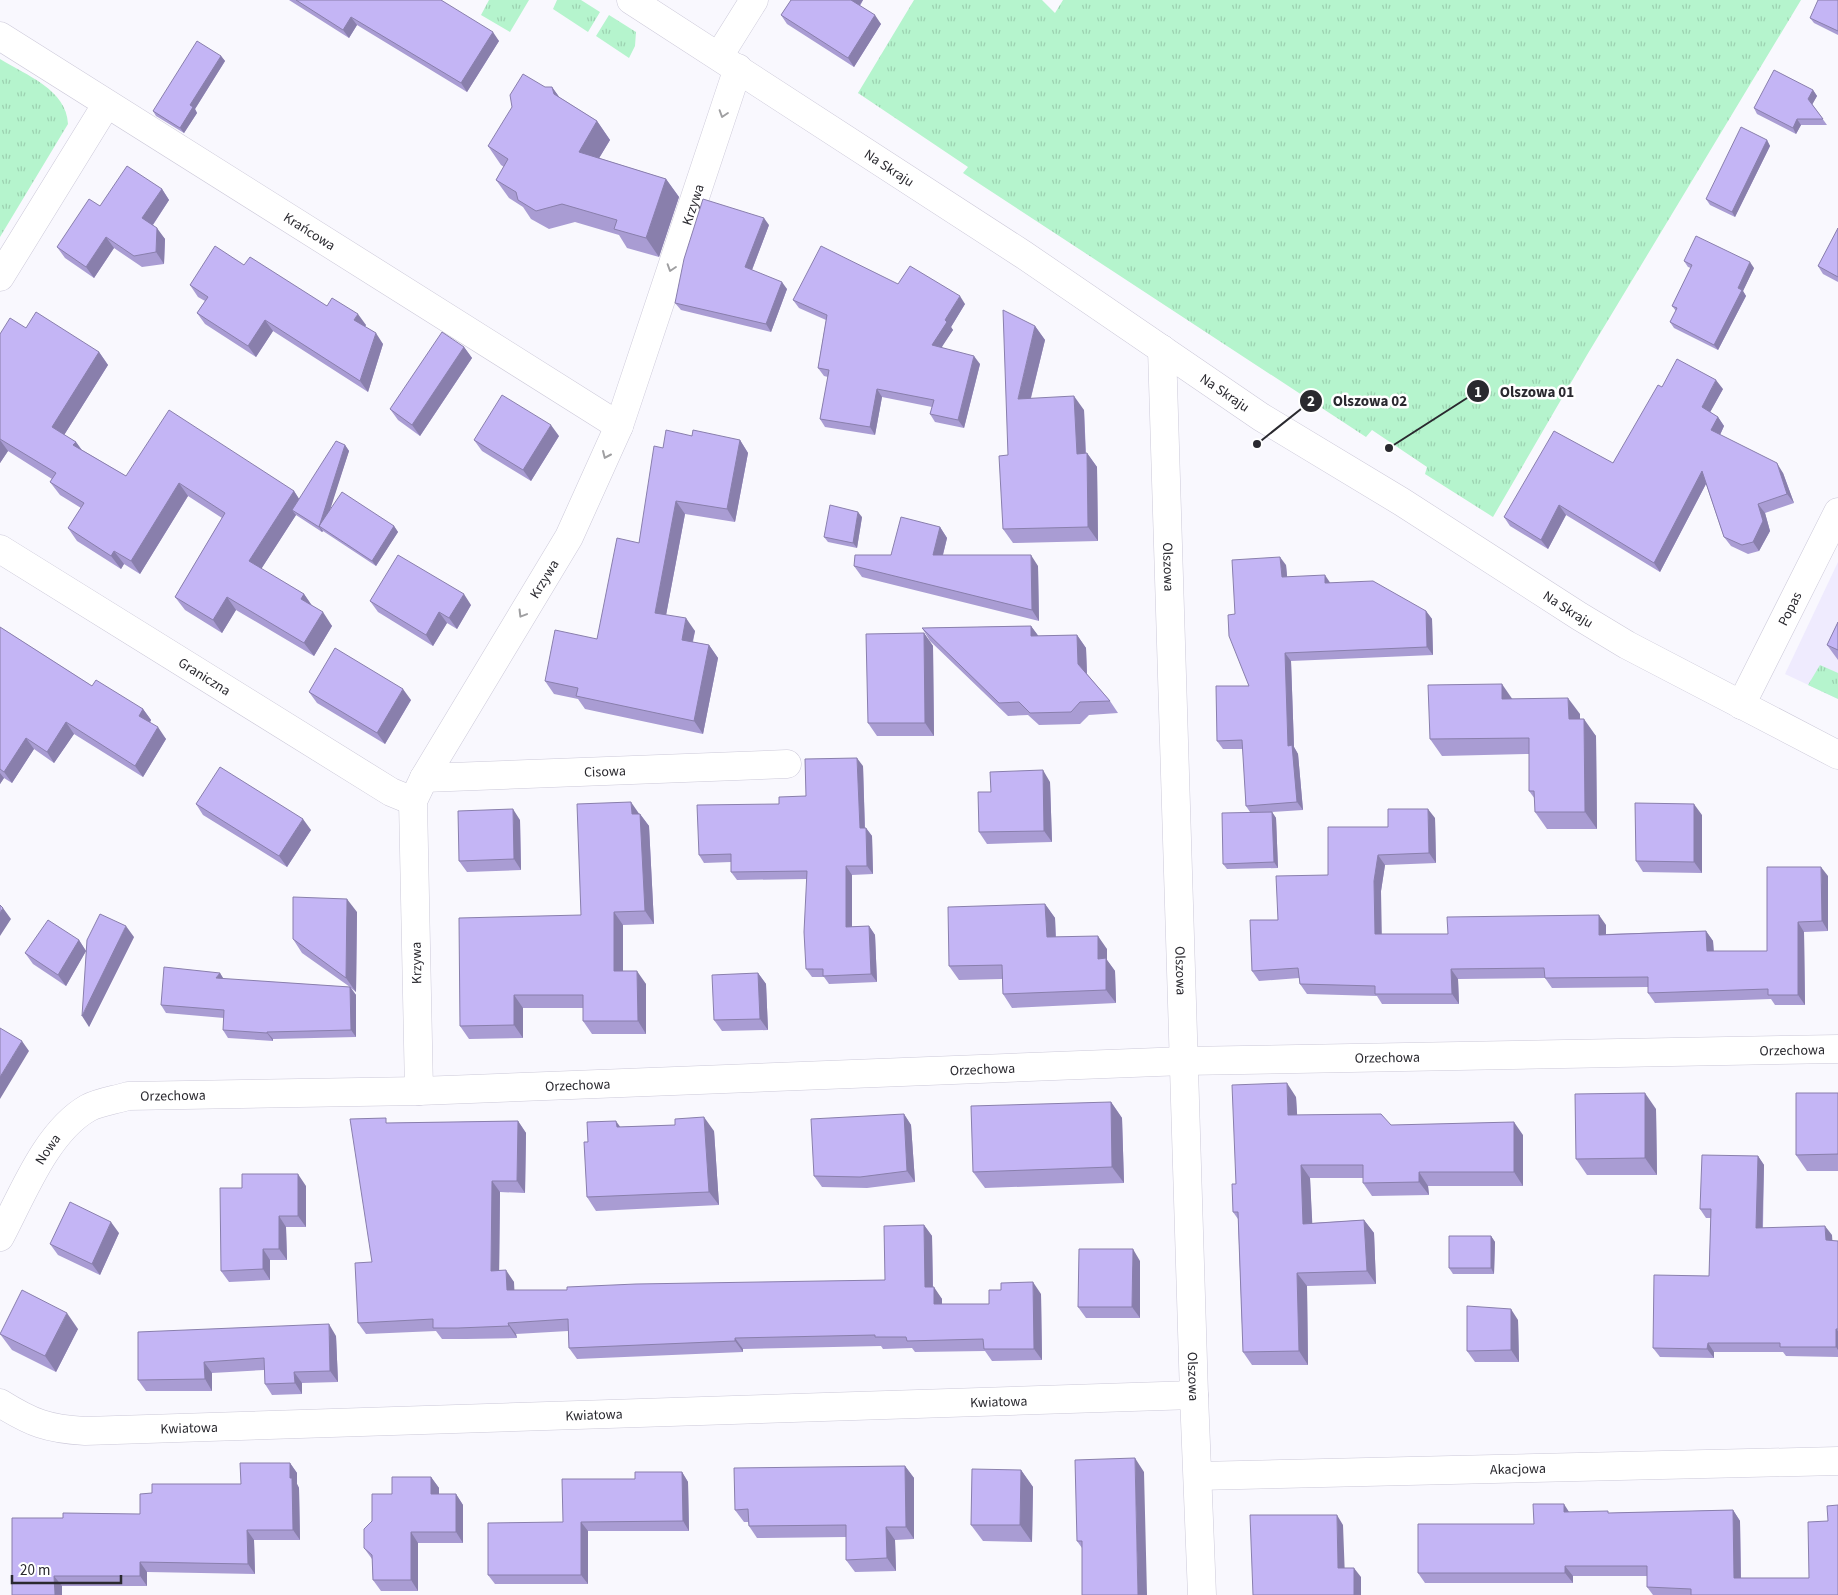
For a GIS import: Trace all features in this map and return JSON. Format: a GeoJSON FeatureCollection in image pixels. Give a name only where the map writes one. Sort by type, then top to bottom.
{"type":"FeatureCollection","features":[{"type":"Feature","properties":{"kind":"street","name":"Na Skraju"},"geometry":{"type":"LineString","coordinates":[[631,0],[1024,255],[1162,348],[1261,418],[1402,502],[1627,646],[1838,754]]}},
{"type":"Feature","properties":{"kind":"street","name":"Krzywa"},"geometry":{"type":"LineString","coordinates":[[419,1091],[418,790],[569,537],[619,426],[729,62],[754,0]]}},
{"type":"Feature","properties":{"kind":"street","name":"Krańcowa"},"geometry":{"type":"LineString","coordinates":[[0,36],[106,105],[619,426]]}},
{"type":"Feature","properties":{"kind":"street"},"geometry":{"type":"LineString","coordinates":[[0,277],[106,105]]}},
{"type":"Feature","properties":{"kind":"street","name":"Olszowa"},"geometry":{"type":"LineString","coordinates":[[1162,348],[1194,1395],[1202,1595]]}},
{"type":"Feature","properties":{"kind":"street","name":"Popas"},"geometry":{"type":"LineString","coordinates":[[1742,705],[1838,512]]}},
{"type":"Feature","properties":{"kind":"street","name":"Graniczna"},"geometry":{"type":"LineString","coordinates":[[0,548],[382,787],[418,790]]}},
{"type":"Feature","properties":{"kind":"street","name":"Cisowa"},"geometry":{"type":"LineString","coordinates":[[418,790],[787,764]]}},
{"type":"Feature","properties":{"kind":"street","name":"Orzechowa"},"geometry":{"type":"LineString","coordinates":[[128,1096],[419,1091],[1184,1061],[1838,1049]]}},
{"type":"Feature","properties":{"kind":"street","name":"Nowa"},"geometry":{"type":"LineString","coordinates":[[0,1237],[40,1162],[62,1129],[88,1108],[128,1096]]}},
{"type":"Feature","properties":{"kind":"street","name":"Kwiatowa"},"geometry":{"type":"LineString","coordinates":[[0,1403],[30,1421],[58,1429],[85,1431],[1194,1395]]}},
{"type":"Feature","properties":{"kind":"street","name":"Akacjowa"},"geometry":{"type":"LineString","coordinates":[[1198,1476],[1838,1461]]}},
{"type":"Feature","properties":{"kind":"shaded area"},"geometry":{"type":"Polygon","coordinates":[[[1838,562],[1838,699],[1785,674],[1838,562]]]}},
{"type":"Feature","properties":{"kind":"green space"},"geometry":{"type":"Polygon","coordinates":[[[489,0],[529,0],[510,32],[481,15],[489,0]]]}},
{"type":"Feature","properties":{"kind":"green space"},"geometry":{"type":"Polygon","coordinates":[[[557,0],[581,0],[600,12],[588,32],[553,9],[557,0]]]}},
{"type":"Feature","properties":{"kind":"green space"},"geometry":{"type":"Polygon","coordinates":[[[914,0],[1042,0],[1055,13],[1063,0],[1801,0],[1587,355],[1493,517],[1425,474],[1427,467],[1372,430],[1366,437],[963,173],[968,167],[858,93],[914,0]]]}},
{"type":"Feature","properties":{"kind":"green space"},"geometry":{"type":"Polygon","coordinates":[[[609,15],[636,32],[635,46],[629,58],[596,36],[609,15]]]}},
{"type":"Feature","properties":{"kind":"green space"},"geometry":{"type":"Polygon","coordinates":[[[0,59],[33,78],[53,93],[61,102],[66,112],[68,124],[0,237],[0,59]]]}},
{"type":"Feature","properties":{"kind":"green space"},"geometry":{"type":"Polygon","coordinates":[[[1820,665],[1838,673],[1838,699],[1808,685],[1820,665]]]}},
{"type":"Feature","properties":{"kind":"building"},"geometry":{"type":"Polygon","coordinates":[[[296,0],[441,0],[493,32],[461,83],[351,17],[343,30],[296,0]]]}},
{"type":"Feature","properties":{"kind":"building"},"geometry":{"type":"Polygon","coordinates":[[[791,0],[851,0],[875,15],[848,58],[781,15],[791,0]]]}},
{"type":"Feature","properties":{"kind":"building"},"geometry":{"type":"Polygon","coordinates":[[[1818,0],[1838,0],[1838,31],[1810,18],[1818,0]]]}},
{"type":"Feature","properties":{"kind":"building"},"geometry":{"type":"Polygon","coordinates":[[[197,41],[221,56],[190,105],[193,107],[180,128],[153,111],[197,41]]]}},
{"type":"Feature","properties":{"kind":"building"},"geometry":{"type":"Polygon","coordinates":[[[1774,70],[1813,90],[1808,99],[1823,119],[1797,119],[1793,128],[1754,108],[1774,70]]]}},
{"type":"Feature","properties":{"kind":"building"},"geometry":{"type":"Polygon","coordinates":[[[523,74],[545,87],[552,87],[554,94],[597,121],[579,152],[666,179],[646,238],[614,229],[617,220],[562,204],[536,211],[518,200],[516,192],[496,180],[508,159],[488,146],[512,107],[510,95],[523,74]]]}},
{"type":"Feature","properties":{"kind":"building"},"geometry":{"type":"Polygon","coordinates":[[[1741,127],[1767,140],[1732,212],[1706,199],[1741,127]]]}},
{"type":"Feature","properties":{"kind":"building"},"geometry":{"type":"Polygon","coordinates":[[[127,166],[162,189],[142,218],[157,228],[156,252],[134,256],[106,237],[86,267],[57,247],[89,199],[100,206],[127,166]]]}},
{"type":"Feature","properties":{"kind":"building"},"geometry":{"type":"Polygon","coordinates":[[[703,199],[764,218],[745,267],[782,282],[766,324],[675,303],[684,259],[703,199]]]}},
{"type":"Feature","properties":{"kind":"building"},"geometry":{"type":"Polygon","coordinates":[[[1838,228],[1838,277],[1818,266],[1838,228]]]}},
{"type":"Feature","properties":{"kind":"building"},"geometry":{"type":"Polygon","coordinates":[[[1696,236],[1750,262],[1738,288],[1742,290],[1714,345],[1670,322],[1677,308],[1672,306],[1692,265],[1684,261],[1696,236]]]}},
{"type":"Feature","properties":{"kind":"building"},"geometry":{"type":"Polygon","coordinates":[[[215,246],[244,265],[250,257],[327,306],[332,298],[358,314],[354,320],[376,333],[360,381],[265,320],[248,346],[197,313],[208,297],[190,285],[215,246]]]}},
{"type":"Feature","properties":{"kind":"building"},"geometry":{"type":"Polygon","coordinates":[[[821,246],[898,284],[910,266],[960,296],[945,320],[947,322],[932,345],[974,356],[958,420],[930,414],[934,400],[877,389],[870,427],[820,419],[829,370],[818,368],[827,315],[793,300],[821,246]]]}},
{"type":"Feature","properties":{"kind":"building"},"geometry":{"type":"Polygon","coordinates":[[[1003,310],[1035,326],[1018,399],[1074,396],[1077,454],[1087,453],[1088,527],[1003,529],[999,456],[1008,455],[1003,310]]]}},
{"type":"Feature","properties":{"kind":"building"},"geometry":{"type":"Polygon","coordinates":[[[36,312],[99,352],[52,427],[76,442],[73,445],[126,476],[169,410],[294,491],[249,561],[304,594],[301,599],[323,612],[304,643],[227,597],[213,620],[175,597],[225,513],[179,483],[131,561],[114,551],[111,556],[68,528],[84,503],[50,482],[56,473],[0,439],[0,334],[10,318],[26,328],[36,312]]]}},
{"type":"Feature","properties":{"kind":"building"},"geometry":{"type":"Polygon","coordinates":[[[442,332],[464,347],[412,425],[390,409],[442,332]]]}},
{"type":"Feature","properties":{"kind":"building"},"geometry":{"type":"Polygon","coordinates":[[[1677,359],[1716,380],[1702,407],[1718,417],[1711,430],[1777,463],[1787,494],[1758,504],[1763,521],[1753,542],[1742,545],[1724,537],[1702,471],[1654,563],[1559,505],[1541,540],[1504,517],[1554,431],[1613,463],[1658,385],[1662,387],[1677,359]]]}},
{"type":"Feature","properties":{"kind":"building"},"geometry":{"type":"Polygon","coordinates":[[[502,395],[551,425],[523,470],[474,440],[502,395]]]}},
{"type":"Feature","properties":{"kind":"building"},"geometry":{"type":"Polygon","coordinates":[[[666,430],[692,436],[693,430],[740,440],[727,509],[676,501],[655,613],[686,618],[682,640],[709,645],[694,721],[576,696],[578,688],[545,681],[555,630],[597,639],[617,538],[639,543],[654,446],[663,448],[666,430]]]}},
{"type":"Feature","properties":{"kind":"building"},"geometry":{"type":"Polygon","coordinates":[[[336,441],[345,445],[319,527],[292,510],[336,441]]]}},
{"type":"Feature","properties":{"kind":"building"},"geometry":{"type":"Polygon","coordinates":[[[342,492],[394,526],[372,561],[319,526],[342,492]]]}},
{"type":"Feature","properties":{"kind":"building"},"geometry":{"type":"Polygon","coordinates":[[[830,505],[858,512],[853,543],[824,537],[830,505]]]}},
{"type":"Feature","properties":{"kind":"building"},"geometry":{"type":"Polygon","coordinates":[[[901,517],[940,527],[933,555],[1031,555],[1032,610],[854,566],[855,555],[891,555],[901,517]]]}},
{"type":"Feature","properties":{"kind":"building"},"geometry":{"type":"Polygon","coordinates":[[[398,555],[464,594],[449,618],[439,612],[426,635],[370,601],[398,555]]]}},
{"type":"Feature","properties":{"kind":"building"},"geometry":{"type":"Polygon","coordinates":[[[1280,557],[1282,577],[1325,575],[1325,583],[1373,581],[1426,611],[1427,647],[1285,653],[1288,746],[1292,745],[1297,802],[1246,806],[1242,740],[1217,741],[1216,686],[1249,686],[1229,636],[1228,615],[1235,614],[1232,560],[1280,557]]]}},
{"type":"Feature","properties":{"kind":"building"},"geometry":{"type":"Polygon","coordinates":[[[1838,622],[1838,650],[1827,645],[1838,622]]]}},
{"type":"Feature","properties":{"kind":"building"},"geometry":{"type":"Polygon","coordinates":[[[1031,626],[1031,636],[1077,635],[1078,664],[1110,701],[1080,702],[1071,712],[1030,713],[1019,702],[999,703],[922,628],[1031,626]]]}},
{"type":"Feature","properties":{"kind":"building"},"geometry":{"type":"Polygon","coordinates":[[[0,627],[92,686],[96,680],[143,709],[139,716],[158,727],[135,766],[66,722],[47,752],[26,738],[4,772],[0,769],[0,627]]]}},
{"type":"Feature","properties":{"kind":"building"},"geometry":{"type":"Polygon","coordinates":[[[924,633],[925,723],[868,723],[866,634],[924,633]]]}},
{"type":"Feature","properties":{"kind":"building"},"geometry":{"type":"Polygon","coordinates":[[[335,648],[403,689],[377,733],[309,692],[335,648]]]}},
{"type":"Feature","properties":{"kind":"building"},"geometry":{"type":"Polygon","coordinates":[[[1502,684],[1502,699],[1568,698],[1569,719],[1584,719],[1585,812],[1535,812],[1534,791],[1529,791],[1529,738],[1430,739],[1428,685],[1502,684]]]}},
{"type":"Feature","properties":{"kind":"building"},"geometry":{"type":"Polygon","coordinates":[[[857,758],[860,828],[866,828],[867,866],[846,866],[846,927],[869,926],[871,974],[823,976],[823,969],[806,969],[804,932],[807,871],[731,872],[731,854],[699,855],[697,805],[779,804],[779,797],[806,796],[805,759],[857,758]]]}},
{"type":"Feature","properties":{"kind":"building"},"geometry":{"type":"Polygon","coordinates":[[[220,767],[303,819],[279,856],[196,804],[220,767]]]}},
{"type":"Feature","properties":{"kind":"building"},"geometry":{"type":"Polygon","coordinates":[[[1043,770],[1044,831],[979,832],[978,792],[991,792],[990,772],[1043,770]]]}},
{"type":"Feature","properties":{"kind":"building"},"geometry":{"type":"Polygon","coordinates":[[[631,802],[632,814],[640,814],[645,911],[614,912],[614,971],[637,971],[638,1021],[583,1021],[583,995],[514,995],[514,1025],[460,1026],[459,918],[581,915],[577,804],[631,802]]]}},
{"type":"Feature","properties":{"kind":"building"},"geometry":{"type":"Polygon","coordinates":[[[1635,803],[1694,804],[1694,862],[1636,861],[1635,803]]]}},
{"type":"Feature","properties":{"kind":"building"},"geometry":{"type":"Polygon","coordinates":[[[513,809],[514,859],[459,861],[458,811],[513,809]]]}},
{"type":"Feature","properties":{"kind":"building"},"geometry":{"type":"Polygon","coordinates":[[[1388,809],[1428,809],[1429,853],[1378,855],[1374,881],[1375,934],[1448,934],[1447,917],[1599,915],[1599,935],[1706,931],[1707,951],[1767,951],[1767,867],[1821,867],[1822,921],[1798,922],[1798,995],[1768,995],[1768,989],[1648,993],[1648,977],[1545,978],[1544,968],[1451,969],[1452,994],[1375,994],[1375,986],[1300,984],[1298,968],[1252,971],[1250,920],[1278,920],[1276,876],[1328,875],[1328,827],[1388,827],[1388,809]]]}},
{"type":"Feature","properties":{"kind":"building"},"geometry":{"type":"Polygon","coordinates":[[[1272,812],[1274,862],[1223,864],[1222,813],[1272,812]]]}},
{"type":"Feature","properties":{"kind":"building"},"geometry":{"type":"Polygon","coordinates":[[[293,897],[347,899],[346,978],[293,939],[293,897]]]}},
{"type":"Feature","properties":{"kind":"building"},"geometry":{"type":"Polygon","coordinates":[[[1045,904],[1047,937],[1098,936],[1098,959],[1106,958],[1106,990],[1003,994],[1002,965],[949,966],[948,907],[1045,904]]]}},
{"type":"Feature","properties":{"kind":"building"},"geometry":{"type":"Polygon","coordinates":[[[100,914],[126,926],[82,1016],[87,940],[100,914]]]}},
{"type":"Feature","properties":{"kind":"building"},"geometry":{"type":"Polygon","coordinates":[[[48,920],[79,940],[58,975],[25,953],[48,920]]]}},
{"type":"Feature","properties":{"kind":"building"},"geometry":{"type":"Polygon","coordinates":[[[164,967],[220,973],[216,978],[350,987],[351,1030],[267,1033],[223,1030],[224,1010],[161,1005],[164,967]]]}},
{"type":"Feature","properties":{"kind":"building"},"geometry":{"type":"Polygon","coordinates":[[[758,973],[760,1019],[714,1020],[712,975],[758,973]]]}},
{"type":"Feature","properties":{"kind":"building"},"geometry":{"type":"Polygon","coordinates":[[[0,1028],[22,1041],[0,1077],[0,1028]]]}},
{"type":"Feature","properties":{"kind":"building"},"geometry":{"type":"Polygon","coordinates":[[[1287,1083],[1288,1115],[1381,1114],[1391,1125],[1514,1122],[1514,1172],[1419,1172],[1419,1182],[1363,1183],[1363,1165],[1301,1165],[1303,1224],[1364,1220],[1367,1271],[1297,1273],[1299,1351],[1243,1352],[1238,1212],[1233,1212],[1232,1184],[1236,1184],[1232,1085],[1287,1083]]]}},
{"type":"Feature","properties":{"kind":"building"},"geometry":{"type":"Polygon","coordinates":[[[1645,1093],[1645,1158],[1576,1159],[1575,1094],[1645,1093]]]}},
{"type":"Feature","properties":{"kind":"building"},"geometry":{"type":"Polygon","coordinates":[[[1796,1093],[1838,1093],[1838,1154],[1796,1155],[1796,1093]]]}},
{"type":"Feature","properties":{"kind":"building"},"geometry":{"type":"Polygon","coordinates":[[[1111,1102],[1112,1167],[973,1172],[971,1106],[1111,1102]]]}},
{"type":"Feature","properties":{"kind":"building"},"geometry":{"type":"Polygon","coordinates":[[[904,1114],[907,1171],[860,1177],[814,1176],[811,1119],[904,1114]]]}},
{"type":"Feature","properties":{"kind":"building"},"geometry":{"type":"Polygon","coordinates":[[[704,1117],[709,1192],[587,1197],[584,1142],[588,1142],[587,1122],[616,1121],[617,1127],[675,1125],[675,1119],[704,1117]]]}},
{"type":"Feature","properties":{"kind":"building"},"geometry":{"type":"Polygon","coordinates":[[[386,1118],[386,1123],[518,1121],[517,1181],[492,1181],[491,1271],[506,1270],[507,1290],[567,1290],[567,1287],[636,1284],[885,1280],[884,1226],[924,1225],[925,1287],[934,1287],[934,1304],[989,1304],[989,1290],[1001,1290],[1001,1283],[1033,1282],[1034,1349],[984,1349],[983,1339],[907,1341],[906,1337],[875,1337],[875,1335],[735,1338],[735,1341],[569,1348],[568,1319],[508,1323],[509,1326],[458,1328],[433,1328],[433,1319],[358,1323],[355,1263],[372,1262],[350,1119],[386,1118]]]}},
{"type":"Feature","properties":{"kind":"building"},"geometry":{"type":"Polygon","coordinates":[[[1702,1155],[1758,1156],[1756,1228],[1825,1226],[1826,1240],[1838,1241],[1838,1329],[1836,1329],[1836,1347],[1780,1347],[1780,1343],[1708,1343],[1707,1349],[1653,1348],[1654,1275],[1709,1276],[1711,1209],[1700,1209],[1702,1155]]]}},
{"type":"Feature","properties":{"kind":"building"},"geometry":{"type":"Polygon","coordinates":[[[242,1174],[298,1174],[298,1216],[279,1216],[279,1249],[263,1249],[263,1269],[221,1271],[220,1188],[242,1188],[242,1174]]]}},
{"type":"Feature","properties":{"kind":"building"},"geometry":{"type":"Polygon","coordinates":[[[70,1202],[111,1222],[92,1264],[50,1244],[70,1202]]]}},
{"type":"Feature","properties":{"kind":"building"},"geometry":{"type":"Polygon","coordinates":[[[1449,1236],[1491,1236],[1491,1268],[1449,1268],[1449,1236]]]}},
{"type":"Feature","properties":{"kind":"building"},"geometry":{"type":"Polygon","coordinates":[[[1079,1249],[1133,1249],[1132,1307],[1078,1307],[1079,1249]]]}},
{"type":"Feature","properties":{"kind":"building"},"geometry":{"type":"Polygon","coordinates":[[[22,1290],[67,1313],[45,1356],[0,1334],[22,1290]]]}},
{"type":"Feature","properties":{"kind":"building"},"geometry":{"type":"Polygon","coordinates":[[[1467,1306],[1511,1309],[1511,1350],[1467,1351],[1467,1306]]]}},
{"type":"Feature","properties":{"kind":"building"},"geometry":{"type":"Polygon","coordinates":[[[329,1324],[330,1371],[294,1372],[295,1383],[265,1384],[264,1358],[204,1362],[205,1379],[138,1380],[138,1332],[329,1324]]]}},
{"type":"Feature","properties":{"kind":"building"},"geometry":{"type":"Polygon","coordinates":[[[1135,1458],[1138,1595],[1082,1595],[1082,1541],[1077,1541],[1075,1460],[1135,1458]]]}},
{"type":"Feature","properties":{"kind":"building"},"geometry":{"type":"Polygon","coordinates":[[[240,1463],[290,1463],[290,1478],[292,1478],[293,1530],[247,1530],[248,1564],[140,1562],[140,1576],[54,1576],[55,1595],[12,1595],[12,1518],[63,1518],[63,1513],[140,1514],[140,1494],[152,1493],[152,1484],[241,1484],[240,1463]]]}},
{"type":"Feature","properties":{"kind":"building"},"geometry":{"type":"Polygon","coordinates":[[[905,1466],[906,1527],[886,1527],[887,1558],[846,1560],[846,1525],[749,1526],[748,1509],[735,1510],[734,1468],[905,1466]]]}},
{"type":"Feature","properties":{"kind":"building"},"geometry":{"type":"Polygon","coordinates":[[[972,1469],[1021,1470],[1020,1525],[971,1525],[972,1469]]]}},
{"type":"Feature","properties":{"kind":"building"},"geometry":{"type":"Polygon","coordinates":[[[635,1472],[682,1472],[683,1521],[581,1522],[581,1575],[488,1575],[488,1523],[563,1522],[562,1479],[635,1479],[635,1472]]]}},
{"type":"Feature","properties":{"kind":"building"},"geometry":{"type":"Polygon","coordinates":[[[392,1477],[431,1477],[431,1494],[456,1494],[456,1532],[411,1532],[411,1580],[373,1580],[372,1555],[364,1548],[364,1529],[372,1521],[372,1494],[392,1494],[392,1477]]]}},
{"type":"Feature","properties":{"kind":"building"},"geometry":{"type":"Polygon","coordinates":[[[1533,1504],[1564,1504],[1564,1512],[1608,1511],[1608,1513],[1733,1510],[1734,1578],[1809,1578],[1808,1522],[1828,1521],[1827,1506],[1838,1505],[1838,1595],[1691,1595],[1691,1589],[1647,1587],[1647,1566],[1565,1566],[1565,1573],[1418,1573],[1418,1524],[1534,1524],[1533,1504]]]}},
{"type":"Feature","properties":{"kind":"building"},"geometry":{"type":"Polygon","coordinates":[[[1250,1515],[1337,1515],[1338,1568],[1354,1568],[1354,1595],[1253,1595],[1250,1515]]]}},
{"type":"Feature","properties":{"kind":"place","name":"Olszowa 02"},"geometry":{"type":"Point","coordinates":[1257,444]}},
{"type":"Feature","properties":{"kind":"place","name":"Olszowa 01"},"geometry":{"type":"Point","coordinates":[1389,448]}}]}
